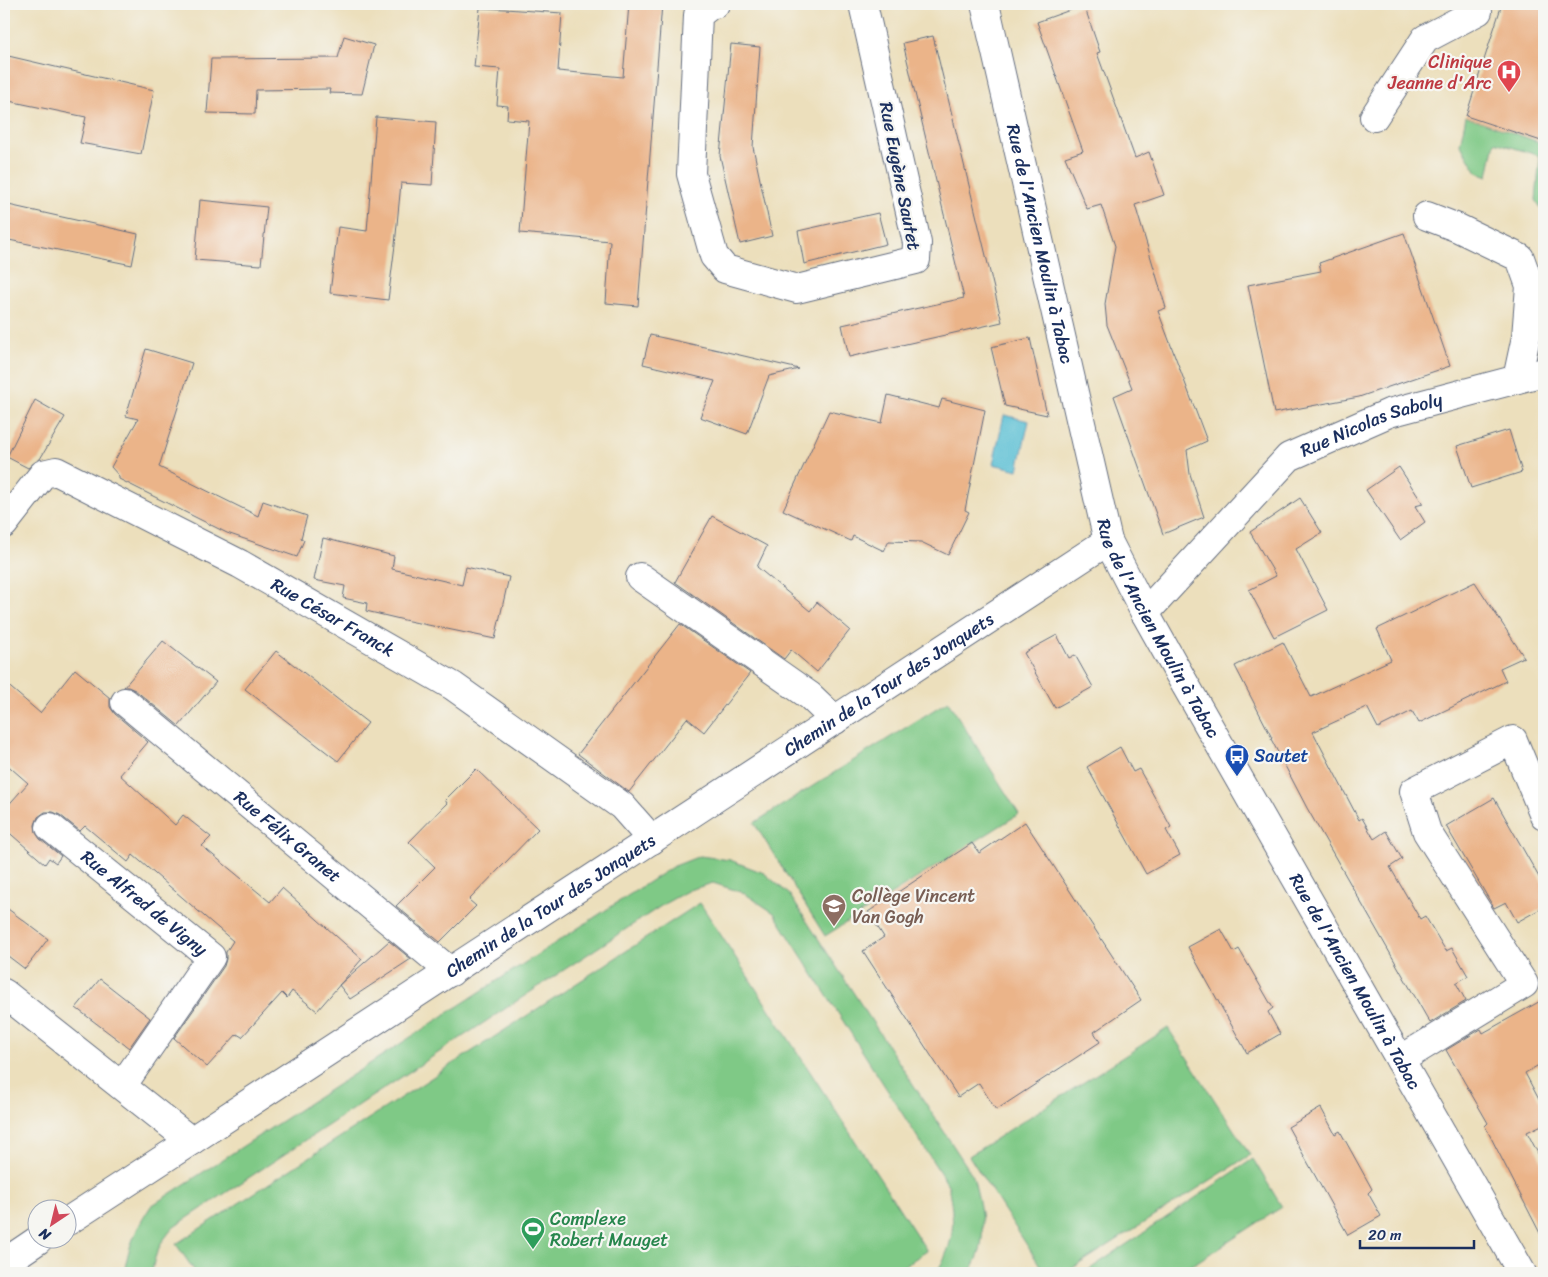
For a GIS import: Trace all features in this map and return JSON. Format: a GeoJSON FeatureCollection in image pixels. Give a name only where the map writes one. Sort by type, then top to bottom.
{"type":"FeatureCollection","features":[{"type":"Feature","properties":{"kind":"street","name":"Rue Eugène Sautet"},"geometry":{"type":"LineString","coordinates":[[715,4],[712,4],[698,15],[691,174],[714,256],[725,269],[797,289],[916,260],[917,243],[863,4]]}},
{"type":"Feature","properties":{"kind":"street","name":"Rue de l'Ancien Moulin à Tabac"},"geometry":{"type":"LineString","coordinates":[[985,4],[1108,541],[1145,613],[1522,1273]]}},
{"type":"Feature","properties":{"kind":"street"},"geometry":{"type":"LineString","coordinates":[[1374,117],[1425,40],[1478,12]]}},
{"type":"Feature","properties":{"kind":"street"},"geometry":{"type":"LineString","coordinates":[[1427,216],[1458,228],[1520,258],[1530,286],[1526,337],[1517,379]]}},
{"type":"Feature","properties":{"kind":"street","name":"Rue Nicolas Saboly"},"geometry":{"type":"LineString","coordinates":[[1145,613],[1289,457],[1389,413],[1544,372]]}},
{"type":"Feature","properties":{"kind":"street","name":"Rue César Franck"},"geometry":{"type":"LineString","coordinates":[[4,524],[43,474],[56,471],[240,564],[452,686],[622,806],[652,840]]}},
{"type":"Feature","properties":{"kind":"street","name":"Chemin de la Tour des Jonquets"},"geometry":{"type":"LineString","coordinates":[[78,1214],[452,972],[1108,541]]}},
{"type":"Feature","properties":{"kind":"street"},"geometry":{"type":"LineString","coordinates":[[640,577],[810,696],[835,720]]}},
{"type":"Feature","properties":{"kind":"street","name":"Rue Félix Granet"},"geometry":{"type":"LineString","coordinates":[[125,702],[452,972]]}},
{"type":"Feature","properties":{"kind":"street"},"geometry":{"type":"LineString","coordinates":[[1400,1060],[1534,980],[1427,832],[1414,791],[1513,740],[1544,815]]}},
{"type":"Feature","properties":{"kind":"street","name":"Rue Alfred de Vigny"},"geometry":{"type":"LineString","coordinates":[[50,827],[211,958],[122,1086]]}},
{"type":"Feature","properties":{"kind":"street"},"geometry":{"type":"LineString","coordinates":[[4,993],[191,1141]]}},
{"type":"Feature","properties":{"kind":"street"},"geometry":{"type":"LineString","coordinates":[[4,1263],[28,1247]]}},
{"type":"Feature","properties":{"kind":"green space"},"geometry":{"type":"Polygon","coordinates":[[[1466,116],[1544,144],[1544,213],[1536,200],[1540,156],[1495,142],[1488,176],[1477,172],[1460,144],[1466,116]]]}},
{"type":"Feature","properties":{"kind":"green space"},"geometry":{"type":"Polygon","coordinates":[[[948,701],[1019,814],[825,936],[754,823],[948,701]]]}},
{"type":"Feature","properties":{"kind":"green space"},"geometry":{"type":"Polygon","coordinates":[[[700,856],[730,860],[764,873],[789,894],[973,1176],[981,1213],[982,1238],[976,1262],[969,1273],[936,1273],[943,1262],[952,1230],[953,1220],[948,1185],[774,913],[744,893],[713,883],[689,890],[664,904],[174,1227],[165,1237],[159,1248],[154,1260],[152,1273],[124,1273],[133,1238],[151,1206],[672,867],[700,856]]]}},
{"type":"Feature","properties":{"kind":"green space"},"geometry":{"type":"Polygon","coordinates":[[[700,903],[927,1251],[893,1273],[196,1273],[176,1244],[700,903]]]}},
{"type":"Feature","properties":{"kind":"green space"},"geometry":{"type":"Polygon","coordinates":[[[1168,1028],[1250,1155],[1065,1273],[1045,1273],[969,1156],[1168,1028]]]}},
{"type":"Feature","properties":{"kind":"green space"},"geometry":{"type":"Polygon","coordinates":[[[1253,1159],[1282,1207],[1180,1273],[1084,1273],[1253,1159]]]}},
{"type":"Feature","properties":{"kind":"water"},"geometry":{"type":"Polygon","coordinates":[[[1004,415],[1029,421],[1018,470],[993,464],[1004,415]]]}},
{"type":"Feature","properties":{"kind":"building"},"geometry":{"type":"Polygon","coordinates":[[[629,4],[662,4],[638,306],[606,303],[610,241],[520,233],[529,121],[507,119],[508,106],[497,105],[500,69],[474,67],[480,8],[505,9],[562,13],[558,71],[623,77],[629,4]]]}},
{"type":"Feature","properties":{"kind":"building","name":"Clinique Jeanne d'Arc"},"geometry":{"type":"Polygon","coordinates":[[[1502,4],[1544,4],[1544,142],[1466,116],[1502,4]]]}},
{"type":"Feature","properties":{"kind":"building"},"geometry":{"type":"Polygon","coordinates":[[[1084,5],[1100,52],[1097,53],[1135,158],[1149,152],[1164,195],[1135,205],[1166,308],[1158,311],[1207,441],[1187,450],[1190,474],[1204,517],[1163,534],[1114,396],[1132,388],[1107,325],[1105,304],[1115,246],[1101,205],[1087,209],[1065,157],[1083,151],[1037,22],[1084,5]]]}},
{"type":"Feature","properties":{"kind":"building"},"geometry":{"type":"Polygon","coordinates":[[[344,36],[374,45],[362,94],[329,93],[330,89],[256,90],[255,114],[207,113],[211,59],[338,58],[344,36]]]}},
{"type":"Feature","properties":{"kind":"building"},"geometry":{"type":"Polygon","coordinates":[[[933,36],[1002,322],[849,357],[842,325],[964,298],[903,43],[933,36]]]}},
{"type":"Feature","properties":{"kind":"building"},"geometry":{"type":"Polygon","coordinates":[[[731,44],[760,47],[753,147],[772,236],[740,244],[720,156],[731,44]]]}},
{"type":"Feature","properties":{"kind":"building"},"geometry":{"type":"Polygon","coordinates":[[[4,55],[154,90],[141,154],[80,143],[86,117],[4,100],[4,55]]]}},
{"type":"Feature","properties":{"kind":"building"},"geometry":{"type":"Polygon","coordinates":[[[376,117],[436,122],[432,185],[401,183],[388,300],[330,293],[338,227],[367,231],[376,117]]]}},
{"type":"Feature","properties":{"kind":"building"},"geometry":{"type":"Polygon","coordinates":[[[200,200],[267,207],[261,265],[195,260],[200,200]]]}},
{"type":"Feature","properties":{"kind":"building"},"geometry":{"type":"Polygon","coordinates":[[[4,204],[138,234],[132,265],[4,239],[4,204]]]}},
{"type":"Feature","properties":{"kind":"building"},"geometry":{"type":"Polygon","coordinates":[[[878,213],[886,244],[804,264],[798,231],[878,213]]]}},
{"type":"Feature","properties":{"kind":"building"},"geometry":{"type":"Polygon","coordinates":[[[1404,233],[1450,366],[1359,397],[1274,413],[1248,285],[1321,271],[1319,263],[1404,233]]]}},
{"type":"Feature","properties":{"kind":"building"},"geometry":{"type":"Polygon","coordinates":[[[650,335],[799,369],[769,376],[747,434],[700,417],[715,381],[643,364],[650,335]]]}},
{"type":"Feature","properties":{"kind":"building"},"geometry":{"type":"Polygon","coordinates":[[[1030,338],[1047,415],[1005,406],[991,347],[1030,338]]]}},
{"type":"Feature","properties":{"kind":"building"},"geometry":{"type":"Polygon","coordinates":[[[146,349],[192,363],[159,467],[258,516],[263,501],[307,516],[301,538],[304,540],[297,557],[227,533],[119,479],[119,476],[111,467],[138,419],[126,416],[146,349]]]}},
{"type":"Feature","properties":{"kind":"building"},"geometry":{"type":"Polygon","coordinates":[[[888,395],[939,408],[942,399],[985,410],[965,510],[969,512],[948,555],[921,542],[889,541],[884,551],[853,536],[851,541],[783,510],[829,411],[882,423],[888,395]]]}},
{"type":"Feature","properties":{"kind":"building"},"geometry":{"type":"Polygon","coordinates":[[[35,400],[65,417],[40,459],[28,468],[7,457],[35,400]]]}},
{"type":"Feature","properties":{"kind":"building"},"geometry":{"type":"Polygon","coordinates":[[[1509,430],[1522,472],[1471,488],[1457,446],[1509,430]]]}},
{"type":"Feature","properties":{"kind":"building"},"geometry":{"type":"Polygon","coordinates":[[[1399,467],[1423,504],[1415,506],[1425,522],[1400,540],[1366,490],[1399,467]]]}},
{"type":"Feature","properties":{"kind":"building"},"geometry":{"type":"Polygon","coordinates":[[[1300,498],[1322,533],[1296,549],[1328,610],[1274,637],[1249,590],[1276,576],[1250,532],[1300,498]]]}},
{"type":"Feature","properties":{"kind":"building"},"geometry":{"type":"Polygon","coordinates":[[[712,516],[767,546],[757,567],[810,611],[817,602],[850,630],[817,672],[791,650],[784,659],[675,582],[712,516]]]}},
{"type":"Feature","properties":{"kind":"building"},"geometry":{"type":"Polygon","coordinates":[[[323,538],[394,556],[392,569],[462,585],[466,567],[509,577],[495,639],[366,611],[367,603],[343,598],[345,586],[314,580],[323,538]]]}},
{"type":"Feature","properties":{"kind":"building"},"geometry":{"type":"Polygon","coordinates":[[[1475,582],[1524,657],[1500,668],[1506,681],[1419,723],[1412,711],[1378,728],[1367,707],[1313,732],[1359,820],[1362,818],[1374,839],[1386,831],[1402,859],[1390,867],[1420,919],[1425,916],[1446,951],[1452,948],[1468,976],[1456,983],[1466,1001],[1430,1023],[1307,808],[1235,666],[1283,642],[1311,697],[1391,660],[1377,629],[1475,582]]]}},
{"type":"Feature","properties":{"kind":"building"},"geometry":{"type":"Polygon","coordinates":[[[680,624],[750,673],[704,732],[687,718],[629,792],[578,754],[680,624]]]}},
{"type":"Feature","properties":{"kind":"building"},"geometry":{"type":"Polygon","coordinates":[[[1057,635],[1069,658],[1075,655],[1093,687],[1055,708],[1024,653],[1057,635]]]}},
{"type":"Feature","properties":{"kind":"building"},"geometry":{"type":"Polygon","coordinates":[[[163,641],[216,682],[179,726],[135,690],[124,687],[163,641]]]}},
{"type":"Feature","properties":{"kind":"building"},"geometry":{"type":"Polygon","coordinates":[[[276,651],[368,723],[338,761],[245,689],[276,651]]]}},
{"type":"Feature","properties":{"kind":"building"},"geometry":{"type":"Polygon","coordinates":[[[75,669],[110,698],[110,707],[115,714],[148,742],[120,775],[175,825],[183,815],[211,837],[202,846],[270,902],[282,888],[362,959],[317,1011],[292,991],[287,998],[282,993],[242,1037],[237,1034],[207,1067],[174,1038],[224,966],[226,952],[233,941],[133,855],[128,862],[85,826],[80,831],[60,815],[53,812],[45,812],[38,817],[35,825],[36,833],[40,839],[61,856],[56,863],[49,858],[45,864],[4,828],[4,810],[28,783],[4,762],[4,682],[40,713],[75,669]]]}},
{"type":"Feature","properties":{"kind":"building"},"geometry":{"type":"Polygon","coordinates":[[[1120,747],[1133,772],[1139,769],[1171,827],[1166,830],[1180,855],[1146,874],[1087,767],[1120,747]]]}},
{"type":"Feature","properties":{"kind":"building"},"geometry":{"type":"Polygon","coordinates":[[[476,769],[538,829],[469,900],[476,906],[440,942],[396,906],[435,867],[409,842],[447,803],[445,800],[476,769]]]}},
{"type":"Feature","properties":{"kind":"building"},"geometry":{"type":"Polygon","coordinates":[[[1494,798],[1544,886],[1544,907],[1517,922],[1506,902],[1494,908],[1446,826],[1494,798]]]}},
{"type":"Feature","properties":{"kind":"building"},"geometry":{"type":"Polygon","coordinates":[[[1025,822],[1141,1000],[1094,1032],[1100,1042],[996,1110],[979,1083],[958,1097],[863,951],[884,937],[868,912],[972,843],[979,853],[1025,822]]]}},
{"type":"Feature","properties":{"kind":"building"},"geometry":{"type":"Polygon","coordinates":[[[4,906],[48,939],[25,969],[4,953],[4,906]]]}},
{"type":"Feature","properties":{"kind":"building"},"geometry":{"type":"Polygon","coordinates":[[[1221,929],[1234,952],[1239,949],[1273,1008],[1268,1012],[1280,1034],[1247,1053],[1188,947],[1221,929]]]}},
{"type":"Feature","properties":{"kind":"building"},"geometry":{"type":"Polygon","coordinates":[[[389,941],[411,959],[350,999],[339,985],[389,941]]]}},
{"type":"Feature","properties":{"kind":"building"},"geometry":{"type":"Polygon","coordinates":[[[100,979],[150,1018],[129,1048],[76,1008],[100,979]]]}},
{"type":"Feature","properties":{"kind":"building"},"geometry":{"type":"Polygon","coordinates":[[[1544,999],[1544,1062],[1525,1073],[1544,1109],[1544,1124],[1527,1132],[1544,1165],[1544,1241],[1485,1126],[1488,1123],[1446,1050],[1481,1029],[1483,1033],[1544,999]]]}},
{"type":"Feature","properties":{"kind":"building"},"geometry":{"type":"Polygon","coordinates":[[[1321,1108],[1335,1134],[1340,1131],[1372,1189],[1368,1193],[1381,1216],[1348,1235],[1288,1127],[1321,1108]]]}},
{"type":"Feature","properties":{"kind":"place","name":"Clinique Jeanne d'Arc"},"geometry":{"type":"Point","coordinates":[1509,93]}},
{"type":"Feature","properties":{"kind":"place","name":"Sautet"},"geometry":{"type":"Point","coordinates":[1237,777]}},
{"type":"Feature","properties":{"kind":"place","name":"Collège Vincent Van Gogh"},"geometry":{"type":"Point","coordinates":[834,927]}},
{"type":"Feature","properties":{"kind":"place","name":"Complexe Robert Mauget"},"geometry":{"type":"Point","coordinates":[533,1250]}}]}
